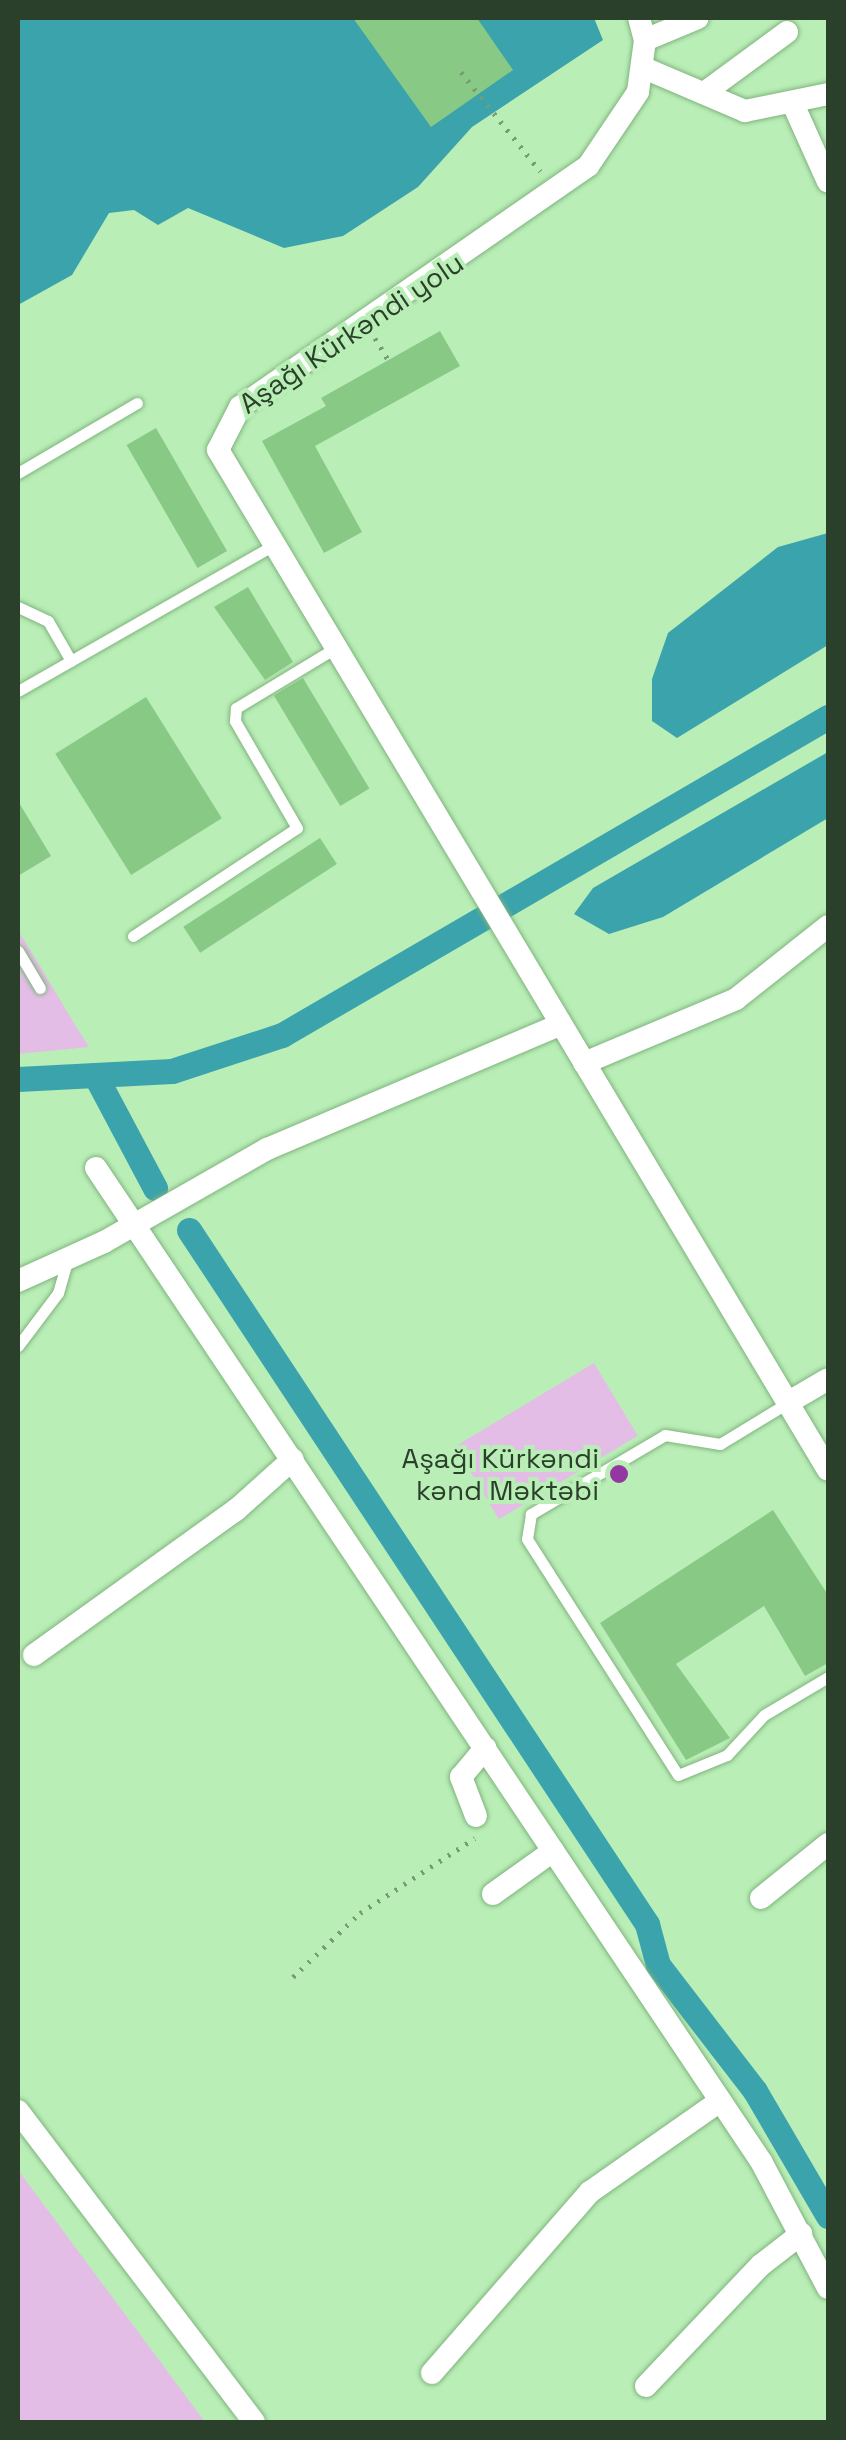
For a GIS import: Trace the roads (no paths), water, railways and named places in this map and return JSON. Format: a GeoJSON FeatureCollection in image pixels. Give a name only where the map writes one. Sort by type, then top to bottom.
{"type":"FeatureCollection","features":[{"type":"Feature","properties":{"kind":"street"},"geometry":{"type":"LineString","coordinates":[[642,29],[698,18]]}},
{"type":"Feature","properties":{"kind":"street","name":"Aşağı Kürkəndi yolu"},"geometry":{"type":"LineString","coordinates":[[642,29],[644,68],[626,120],[557,194],[227,420],[221,466],[828,1470]]}},
{"type":"Feature","properties":{"kind":"street"},"geometry":{"type":"LineString","coordinates":[[704,94],[787,32]]}},
{"type":"Feature","properties":{"kind":"street"},"geometry":{"type":"LineString","coordinates":[[644,68],[745,111],[828,94]]}},
{"type":"Feature","properties":{"kind":"street"},"geometry":{"type":"LineString","coordinates":[[793,104],[828,182]]}},
{"type":"Feature","properties":{"kind":"street"},"geometry":{"type":"LineString","coordinates":[[584,1062],[736,999],[828,926]]}},
{"type":"Feature","properties":{"kind":"street"},"geometry":{"type":"LineString","coordinates":[[18,1281],[67,1262],[266,1149],[561,1024]]}},
{"type":"Feature","properties":{"kind":"street"},"geometry":{"type":"LineString","coordinates":[[96,1168],[720,2101],[801,2234],[828,2288]]}},
{"type":"Feature","properties":{"kind":"street"},"geometry":{"type":"LineString","coordinates":[[788,1402],[828,1378]]}},
{"type":"Feature","properties":{"kind":"street"},"geometry":{"type":"LineString","coordinates":[[34,1654],[236,1510],[293,1459]]}},
{"type":"Feature","properties":{"kind":"street"},"geometry":{"type":"LineString","coordinates":[[476,1816],[461,1777],[485,1748]]}},
{"type":"Feature","properties":{"kind":"street"},"geometry":{"type":"LineString","coordinates":[[762,1898],[828,1844]]}},
{"type":"Feature","properties":{"kind":"street"},"geometry":{"type":"LineString","coordinates":[[494,1894],[554,1851]]}},
{"type":"Feature","properties":{"kind":"street"},"geometry":{"type":"LineString","coordinates":[[432,2373],[590,2192],[720,2101]]}},
{"type":"Feature","properties":{"kind":"street"},"geometry":{"type":"LineString","coordinates":[[18,2111],[254,2422]]}},
{"type":"Feature","properties":{"kind":"street"},"geometry":{"type":"LineString","coordinates":[[646,2386],[760,2266],[801,2234]]}},
{"type":"Feature","properties":{"kind":"lane"},"geometry":{"type":"LineString","coordinates":[[18,473],[137,403]]}},
{"type":"Feature","properties":{"kind":"lane"},"geometry":{"type":"LineString","coordinates":[[18,691],[270,547]]}},
{"type":"Feature","properties":{"kind":"lane"},"geometry":{"type":"LineString","coordinates":[[18,606],[48,621],[71,661]]}},
{"type":"Feature","properties":{"kind":"lane"},"geometry":{"type":"LineString","coordinates":[[133,936],[289,840],[296,816],[235,721],[236,708],[332,650]]}},
{"type":"Feature","properties":{"kind":"lane"},"geometry":{"type":"LineString","coordinates":[[18,951],[40,988]]}},
{"type":"Feature","properties":{"kind":"lane"},"geometry":{"type":"LineString","coordinates":[[18,1346],[58,1293],[67,1262]]}},
{"type":"Feature","properties":{"kind":"lane"},"geometry":{"type":"LineString","coordinates":[[788,1402],[720,1444],[665,1435],[531,1514],[527,1540],[678,1775],[727,1756],[764,1715],[828,1677]]}},
{"type":"Feature","properties":{"kind":"water"},"geometry":{"type":"Polygon","coordinates":[[[18,18],[594,18],[603,40],[472,127],[418,187],[343,236],[284,248],[188,208],[158,225],[134,210],[109,213],[72,275],[18,305],[18,18]]]}},
{"type":"Feature","properties":{"kind":"water"},"geometry":{"type":"Polygon","coordinates":[[[828,533],[828,645],[677,738],[652,721],[652,679],[668,633],[778,547],[828,533]]]}},
{"type":"Feature","properties":{"kind":"water"},"geometry":{"type":"Polygon","coordinates":[[[828,752],[828,818],[663,917],[609,934],[574,914],[593,888],[828,752]]]}},
{"type":"Feature","properties":{"kind":"waterway"},"geometry":{"type":"LineString","coordinates":[[18,1079],[172,1071],[282,1035],[828,717]]}},
{"type":"Feature","properties":{"kind":"waterway"},"geometry":{"type":"LineString","coordinates":[[95,1075],[155,1188]]}},
{"type":"Feature","properties":{"kind":"waterway"},"geometry":{"type":"LineString","coordinates":[[189,1230],[647,1924],[658,1965],[755,2091],[828,2216]]}},
{"type":"Feature","properties":{"kind":"place","name":"Aşağı Kürkəndi kənd Məktəbi"},"geometry":{"type":"Point","coordinates":[619,1474]}}]}
